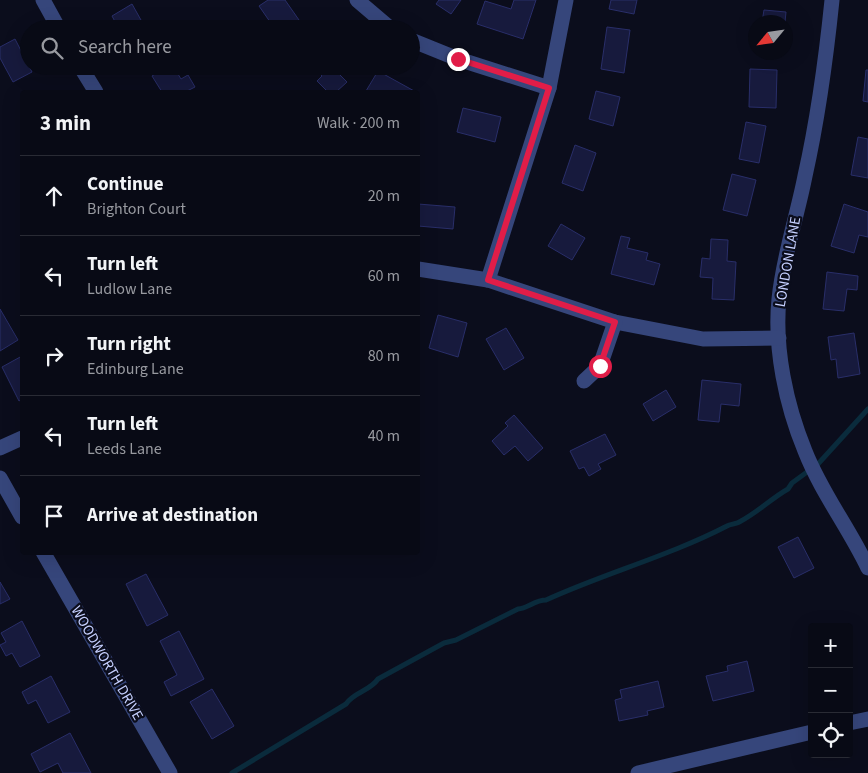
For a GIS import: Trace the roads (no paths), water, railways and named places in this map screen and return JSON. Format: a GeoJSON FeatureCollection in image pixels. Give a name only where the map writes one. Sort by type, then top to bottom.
{"type":"FeatureCollection","features":[{"type":"Feature","properties":{"kind":"street"},"geometry":{"type":"LineString","coordinates":[[43,0],[53,20]]}},
{"type":"Feature","properties":{"kind":"street"},"geometry":{"type":"LineString","coordinates":[[357,0],[380,20]]}},
{"type":"Feature","properties":{"kind":"street"},"geometry":{"type":"LineString","coordinates":[[488,280],[549,88],[566,0]]}},
{"type":"Feature","properties":{"kind":"street","name":"LONDON LANE"},"geometry":{"type":"LineString","coordinates":[[832,0],[817,117],[805,179],[790,235],[779,300],[779,338],[790,405],[805,451],[868,568]]}},
{"type":"Feature","properties":{"kind":"street"},"geometry":{"type":"LineString","coordinates":[[420,44],[458,59],[549,88]]}},
{"type":"Feature","properties":{"kind":"street"},"geometry":{"type":"LineString","coordinates":[[86,75],[95,90]]}},
{"type":"Feature","properties":{"kind":"street"},"geometry":{"type":"LineString","coordinates":[[420,268],[488,280],[615,322],[703,339],[779,338]]}},
{"type":"Feature","properties":{"kind":"street"},"geometry":{"type":"LineString","coordinates":[[584,381],[600,366],[615,322]]}},
{"type":"Feature","properties":{"kind":"street"},"geometry":{"type":"LineString","coordinates":[[0,448],[20,439]]}},
{"type":"Feature","properties":{"kind":"street"},"geometry":{"type":"LineString","coordinates":[[0,478],[20,513]]}},
{"type":"Feature","properties":{"kind":"street","name":"WOODWORTH DRIVE"},"geometry":{"type":"LineString","coordinates":[[45,555],[170,773]]}},
{"type":"Feature","properties":{"kind":"street"},"geometry":{"type":"LineString","coordinates":[[853,722],[868,719]]}},
{"type":"Feature","properties":{"kind":"street"},"geometry":{"type":"LineString","coordinates":[[638,773],[808,733]]}},
{"type":"Feature","properties":{"kind":"waterway"},"geometry":{"type":"LineString","coordinates":[[232,773],[346,704],[378,679],[444,643],[456,640],[518,609],[546,600],[739,522],[788,489],[792,483],[818,464],[868,409]]}}]}
